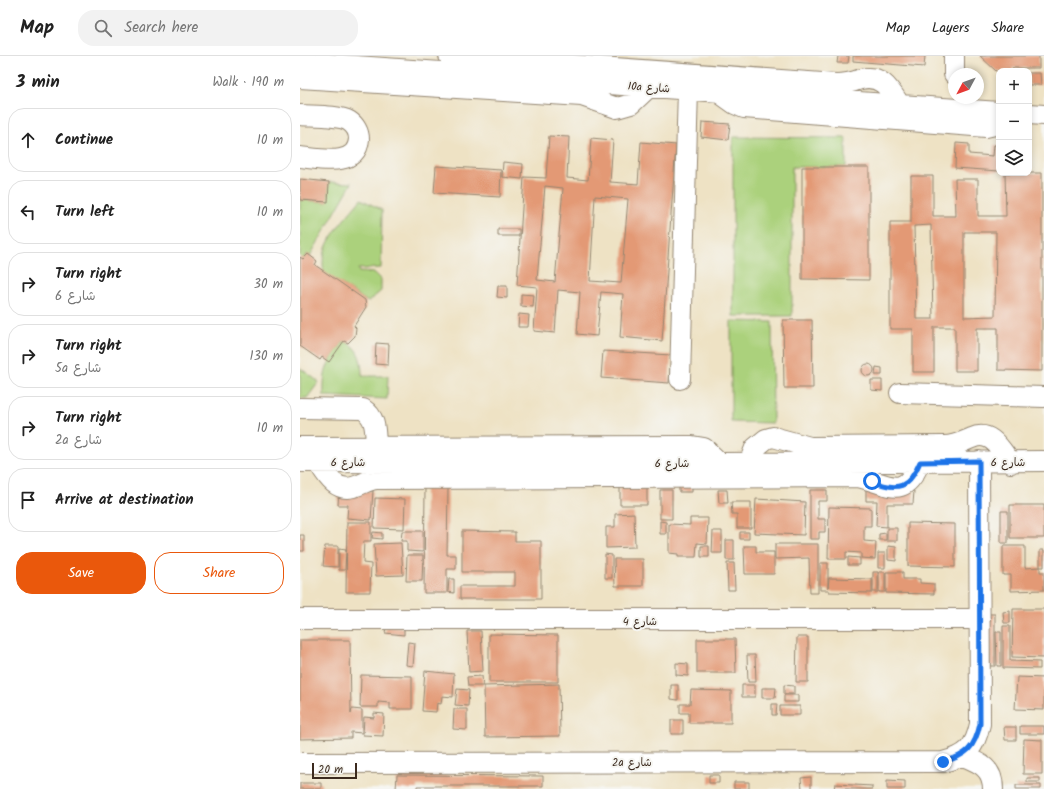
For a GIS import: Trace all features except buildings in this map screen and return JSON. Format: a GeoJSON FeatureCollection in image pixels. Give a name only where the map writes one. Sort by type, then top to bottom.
{"type":"FeatureCollection","features":[{"type":"Feature","properties":{"kind":"street"},"geometry":{"type":"LineString","coordinates":[[449,56],[836,84],[849,83],[871,78],[877,79],[887,85],[900,105]]}},
{"type":"Feature","properties":{"kind":"street"},"geometry":{"type":"LineString","coordinates":[[954,56],[954,68]]}},
{"type":"Feature","properties":{"kind":"street","name":"10a شارع"},"geometry":{"type":"LineString","coordinates":[[300,62],[900,105],[948,103]]}},
{"type":"Feature","properties":{"kind":"street"},"geometry":{"type":"LineString","coordinates":[[300,78],[582,96],[617,108],[631,104],[649,87]]}},
{"type":"Feature","properties":{"kind":"street"},"geometry":{"type":"LineString","coordinates":[[680,379],[688,89]]}},
{"type":"Feature","properties":{"kind":"street"},"geometry":{"type":"LineString","coordinates":[[717,92],[744,108],[986,127],[996,125]]}},
{"type":"Feature","properties":{"kind":"street","name":"10a شارع"},"geometry":{"type":"LineString","coordinates":[[959,104],[996,111]]}},
{"type":"Feature","properties":{"kind":"street"},"geometry":{"type":"LineString","coordinates":[[1032,114],[1044,115]]}},
{"type":"Feature","properties":{"kind":"street"},"geometry":{"type":"LineString","coordinates":[[300,115],[340,118],[348,121],[356,127],[359,135],[358,145],[354,153],[346,158],[337,160],[300,158]]}},
{"type":"Feature","properties":{"kind":"street"},"geometry":{"type":"LineString","coordinates":[[900,393],[1044,397]]}},
{"type":"Feature","properties":{"kind":"street"},"geometry":{"type":"LineString","coordinates":[[300,408],[363,410],[369,413],[374,423],[376,447]]}},
{"type":"Feature","properties":{"kind":"street"},"geometry":{"type":"LineString","coordinates":[[749,463],[755,448],[766,439],[773,437],[810,447],[956,445],[979,436],[990,438],[995,442],[1010,463]]}},
{"type":"Feature","properties":{"kind":"street"},"geometry":{"type":"LineString","coordinates":[[300,447],[692,446],[704,448],[720,463]]}},
{"type":"Feature","properties":{"kind":"street"},"geometry":{"type":"LineString","coordinates":[[979,461],[980,724],[977,736],[972,746],[963,756],[988,769],[992,777],[993,789]]}},
{"type":"Feature","properties":{"kind":"street"},"geometry":{"type":"LineString","coordinates":[[309,462],[331,482],[342,488],[348,488],[376,478],[858,477],[886,487],[893,487],[907,483],[912,478],[920,462]]}},
{"type":"Feature","properties":{"kind":"street","name":"شارع 6"},"geometry":{"type":"LineString","coordinates":[[309,462],[1044,462]]}},
{"type":"Feature","properties":{"kind":"street","name":"شارع 4"},"geometry":{"type":"LineString","coordinates":[[300,620],[980,619]]}},
{"type":"Feature","properties":{"kind":"street","name":"2a شارع"},"geometry":{"type":"LineString","coordinates":[[300,763],[943,762],[963,756]]}},
{"type":"Feature","properties":{"kind":"green space"},"geometry":{"type":"Polygon","coordinates":[[[733,137],[846,138],[846,167],[792,167],[792,316],[733,316],[733,137]]]}},
{"type":"Feature","properties":{"kind":"green space"},"geometry":{"type":"Polygon","coordinates":[[[329,182],[352,183],[310,256],[307,254],[303,259],[300,257],[300,200],[327,202],[329,182]]]}},
{"type":"Feature","properties":{"kind":"green space"},"geometry":{"type":"Polygon","coordinates":[[[361,199],[382,210],[381,268],[358,269],[359,272],[375,273],[381,279],[381,291],[368,302],[324,272],[323,262],[325,252],[334,232],[361,199]]]}},
{"type":"Feature","properties":{"kind":"green space"},"geometry":{"type":"Polygon","coordinates":[[[731,321],[772,322],[773,423],[731,422],[731,321]]]}},
{"type":"Feature","properties":{"kind":"green space"},"geometry":{"type":"Polygon","coordinates":[[[344,341],[353,347],[359,355],[362,376],[388,376],[387,399],[324,396],[324,379],[330,360],[344,341]]]}},
{"type":"Feature","properties":{"kind":"green space"},"geometry":{"type":"Polygon","coordinates":[[[300,368],[319,382],[307,398],[300,398],[300,368]]]}},
{"type":"Feature","properties":{"kind":"route"},"geometry":{"type":"LineString","coordinates":[[872,481],[886,487],[900,486],[907,483],[912,478],[920,462],[979,461],[980,724],[977,736],[972,746],[963,756],[943,762]]}}]}
